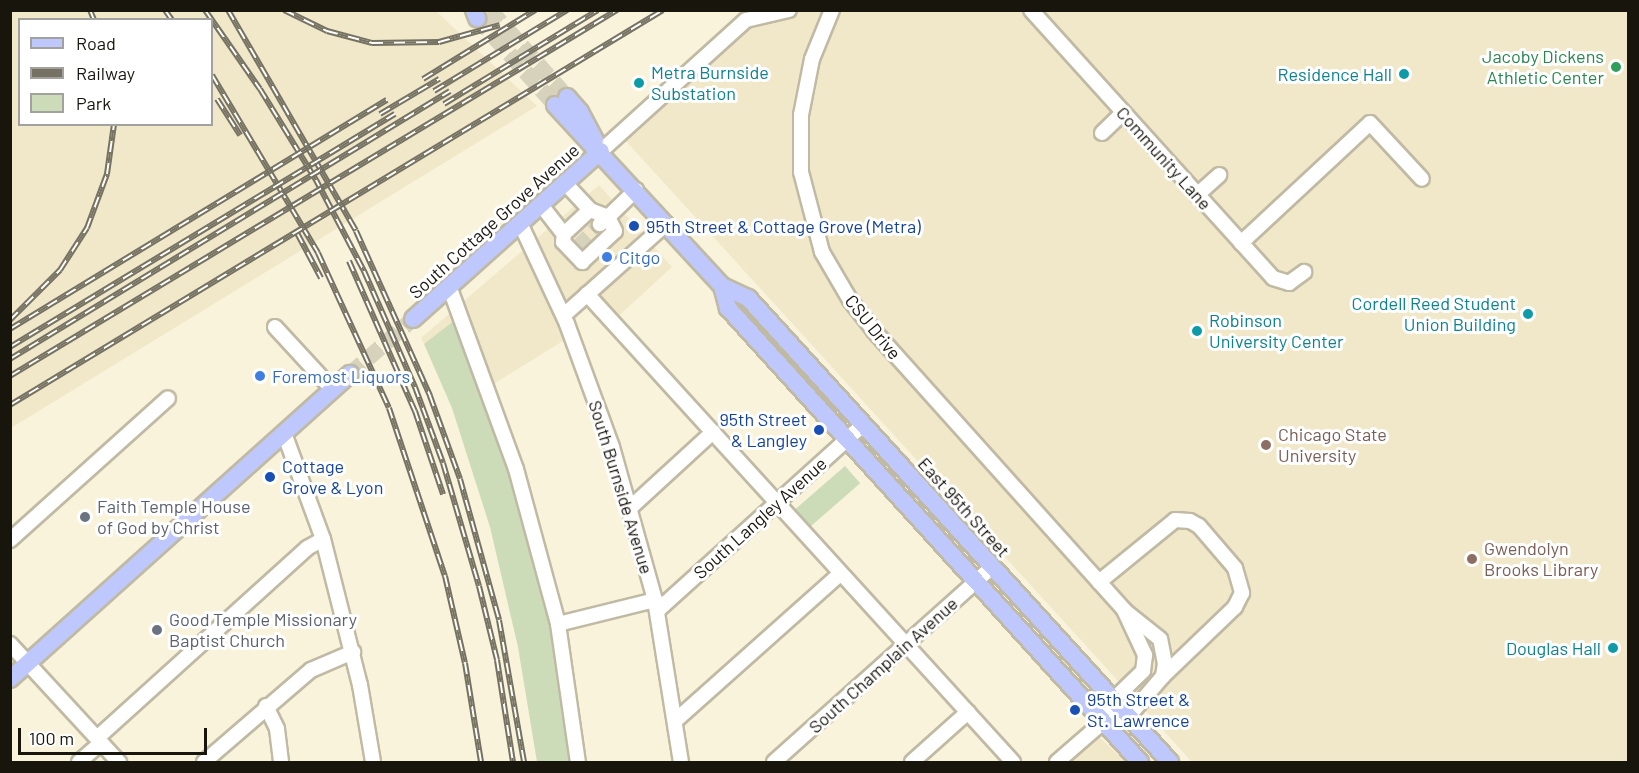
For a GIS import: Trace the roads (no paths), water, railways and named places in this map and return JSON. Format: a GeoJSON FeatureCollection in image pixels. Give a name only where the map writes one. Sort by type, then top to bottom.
{"type":"FeatureCollection","features":[{"type":"Feature","properties":{"kind":"main road","name":"East 95th Street"},"geometry":{"type":"LineString","coordinates":[[561,101],[580,112],[601,151],[722,286],[748,298],[1170,762]]}},
{"type":"Feature","properties":{"kind":"main road","name":"South Cottage Grove Avenue"},"geometry":{"type":"LineString","coordinates":[[412,320],[601,151]]}},
{"type":"Feature","properties":{"kind":"main road","name":"East 95th Street"},"geometry":{"type":"LineString","coordinates":[[722,286],[728,308],[1140,762]]}},
{"type":"Feature","properties":{"kind":"main road"},"geometry":{"type":"LineString","coordinates":[[10,680],[350,374]]}},
{"type":"Feature","properties":{"kind":"street"},"geometry":{"type":"LineString","coordinates":[[601,151],[746,20],[789,10]]}},
{"type":"Feature","properties":{"kind":"street","name":"CSU Drive"},"geometry":{"type":"LineString","coordinates":[[832,10],[812,59],[801,115],[801,172],[822,252],[840,286],[874,331],[1124,610]]}},
{"type":"Feature","properties":{"kind":"street","name":"Community Lane"},"geometry":{"type":"LineString","coordinates":[[1031,10],[1278,282],[1289,283],[1304,272]]}},
{"type":"Feature","properties":{"kind":"street"},"geometry":{"type":"LineString","coordinates":[[1102,133],[1123,113]]}},
{"type":"Feature","properties":{"kind":"street"},"geometry":{"type":"LineString","coordinates":[[1241,243],[1370,123],[1422,179]]}},
{"type":"Feature","properties":{"kind":"street"},"geometry":{"type":"LineString","coordinates":[[1197,195],[1219,175]]}},
{"type":"Feature","properties":{"kind":"street"},"geometry":{"type":"LineString","coordinates":[[565,183],[590,210],[615,231],[582,262],[575,249],[563,242],[564,234],[590,210]]}},
{"type":"Feature","properties":{"kind":"street"},"geometry":{"type":"LineString","coordinates":[[604,220],[636,190]]}},
{"type":"Feature","properties":{"kind":"street"},"geometry":{"type":"LineString","coordinates":[[541,205],[564,234]]}},
{"type":"Feature","properties":{"kind":"street","name":"South Burnside Avenue"},"geometry":{"type":"LineString","coordinates":[[520,223],[564,315],[630,508],[656,606],[681,762]]}},
{"type":"Feature","properties":{"kind":"street"},"geometry":{"type":"LineString","coordinates":[[564,315],[666,224]]}},
{"type":"Feature","properties":{"kind":"street"},"geometry":{"type":"LineString","coordinates":[[450,286],[516,469],[558,624],[578,762]]}},
{"type":"Feature","properties":{"kind":"street"},"geometry":{"type":"LineString","coordinates":[[587,294],[1013,762]]}},
{"type":"Feature","properties":{"kind":"street"},"geometry":{"type":"LineString","coordinates":[[275,327],[332,390]]}},
{"type":"Feature","properties":{"kind":"street"},"geometry":{"type":"LineString","coordinates":[[10,540],[168,398]]}},
{"type":"Feature","properties":{"kind":"street","name":"South Langley Avenue"},"geometry":{"type":"LineString","coordinates":[[558,624],[656,606],[777,504],[863,425]]}},
{"type":"Feature","properties":{"kind":"street"},"geometry":{"type":"LineString","coordinates":[[630,508],[712,432]]}},
{"type":"Feature","properties":{"kind":"street"},"geometry":{"type":"LineString","coordinates":[[284,434],[323,539],[353,652],[373,762]]}},
{"type":"Feature","properties":{"kind":"street"},"geometry":{"type":"LineString","coordinates":[[1099,582],[1174,520],[1190,521],[1199,526],[1235,568],[1242,593],[1235,607],[1163,676],[1128,717],[1103,722]]}},
{"type":"Feature","properties":{"kind":"street"},"geometry":{"type":"LineString","coordinates":[[79,762],[308,547],[323,539]]}},
{"type":"Feature","properties":{"kind":"street","name":"South Champlain Avenue"},"geometry":{"type":"LineString","coordinates":[[774,762],[992,567]]}},
{"type":"Feature","properties":{"kind":"street"},"geometry":{"type":"LineString","coordinates":[[675,721],[841,573]]}},
{"type":"Feature","properties":{"kind":"street"},"geometry":{"type":"LineString","coordinates":[[1124,610],[1160,639],[1165,656],[1163,676]]}},
{"type":"Feature","properties":{"kind":"street"},"geometry":{"type":"LineString","coordinates":[[1057,762],[1103,722],[1113,700],[1138,677],[1145,663],[1145,655],[1124,610]]}},
{"type":"Feature","properties":{"kind":"street"},"geometry":{"type":"LineString","coordinates":[[10,644],[119,762]]}},
{"type":"Feature","properties":{"kind":"street"},"geometry":{"type":"LineString","coordinates":[[204,762],[266,706],[311,670],[353,652]]}},
{"type":"Feature","properties":{"kind":"street"},"geometry":{"type":"LineString","coordinates":[[266,706],[278,729],[281,762]]}},
{"type":"Feature","properties":{"kind":"street"},"geometry":{"type":"LineString","coordinates":[[912,762],[968,712]]}},
{"type":"Feature","properties":{"kind":"tunnel"},"geometry":{"type":"LineString","coordinates":[[490,10],[567,97]]}},
{"type":"Feature","properties":{"kind":"tunnel"},"geometry":{"type":"LineString","coordinates":[[477,18],[555,105]]}},
{"type":"Feature","properties":{"kind":"tunnel"},"geometry":{"type":"LineString","coordinates":[[578,246],[600,224]]}},
{"type":"Feature","properties":{"kind":"tunnel"},"geometry":{"type":"LineString","coordinates":[[350,374],[413,319]]}},
{"type":"Feature","properties":{"kind":"railway"},"geometry":{"type":"LineString","coordinates":[[90,10],[93,18]]}},
{"type":"Feature","properties":{"kind":"railway"},"geometry":{"type":"LineString","coordinates":[[165,10],[171,18]]}},
{"type":"Feature","properties":{"kind":"railway"},"geometry":{"type":"LineString","coordinates":[[205,10],[211,18]]}},
{"type":"Feature","properties":{"kind":"railway"},"geometry":{"type":"LineString","coordinates":[[228,10],[356,231],[430,396],[460,479],[499,620],[524,762]]}},
{"type":"Feature","properties":{"kind":"railway"},"geometry":{"type":"LineString","coordinates":[[284,10],[327,31],[372,43],[439,42],[500,25]]}},
{"type":"Feature","properties":{"kind":"railway"},"geometry":{"type":"LineString","coordinates":[[423,79],[535,10]]}},
{"type":"Feature","properties":{"kind":"railway"},"geometry":{"type":"LineString","coordinates":[[434,91],[567,10]]}},
{"type":"Feature","properties":{"kind":"railway"},"geometry":{"type":"LineString","coordinates":[[444,104],[598,10]]}},
{"type":"Feature","properties":{"kind":"railway"},"geometry":{"type":"LineString","coordinates":[[10,376],[617,10]]}},
{"type":"Feature","properties":{"kind":"railway"},"geometry":{"type":"LineString","coordinates":[[10,405],[663,10]]}},
{"type":"Feature","properties":{"kind":"railway"},"geometry":{"type":"LineString","coordinates":[[213,21],[260,89],[316,180],[364,271],[415,387],[443,463],[479,586],[497,660],[513,762]]}},
{"type":"Feature","properties":{"kind":"railway"},"geometry":{"type":"LineString","coordinates":[[213,77],[318,253],[389,408],[445,576],[465,663],[481,762]]}},
{"type":"Feature","properties":{"kind":"railway"},"geometry":{"type":"LineString","coordinates":[[380,114],[439,79]]}},
{"type":"Feature","properties":{"kind":"railway"},"geometry":{"type":"LineString","coordinates":[[10,359],[450,91]]}},
{"type":"Feature","properties":{"kind":"railway"},"geometry":{"type":"LineString","coordinates":[[217,99],[240,135]]}},
{"type":"Feature","properties":{"kind":"railway"},"geometry":{"type":"LineString","coordinates":[[10,329],[387,100]]}},
{"type":"Feature","properties":{"kind":"railway"},"geometry":{"type":"LineString","coordinates":[[10,347],[395,114]]}},
{"type":"Feature","properties":{"kind":"railway"},"geometry":{"type":"LineString","coordinates":[[10,320],[60,270],[87,228],[107,174],[114,126]]}},
{"type":"Feature","properties":{"kind":"railway"},"geometry":{"type":"LineString","coordinates":[[297,233],[321,278]]}},
{"type":"Feature","properties":{"kind":"railway"},"geometry":{"type":"LineString","coordinates":[[349,261],[415,411],[443,494]]}},
{"type":"Feature","properties":{"kind":"place","name":"Jacoby Dickens Athletic Center"},"geometry":{"type":"Point","coordinates":[1616,67]}},
{"type":"Feature","properties":{"kind":"place","name":"Residence Hall"},"geometry":{"type":"Point","coordinates":[1404,74]}},
{"type":"Feature","properties":{"kind":"place","name":"Metra Burnside Substation"},"geometry":{"type":"Point","coordinates":[639,83]}},
{"type":"Feature","properties":{"kind":"place","name":"95th Street & Cottage Grove (Metra)"},"geometry":{"type":"Point","coordinates":[634,226]}},
{"type":"Feature","properties":{"kind":"place","name":"Citgo"},"geometry":{"type":"Point","coordinates":[607,257]}},
{"type":"Feature","properties":{"kind":"place","name":"Cordell Reed Student Union Building"},"geometry":{"type":"Point","coordinates":[1528,314]}},
{"type":"Feature","properties":{"kind":"place","name":"Robinson University Center"},"geometry":{"type":"Point","coordinates":[1197,331]}},
{"type":"Feature","properties":{"kind":"place","name":"Foremost Liquors"},"geometry":{"type":"Point","coordinates":[260,376]}},
{"type":"Feature","properties":{"kind":"place","name":"95th Street & Langley"},"geometry":{"type":"Point","coordinates":[819,430]}},
{"type":"Feature","properties":{"kind":"place","name":"Chicago State University"},"geometry":{"type":"Point","coordinates":[1266,445]}},
{"type":"Feature","properties":{"kind":"place","name":"Cottage Grove & Lyon"},"geometry":{"type":"Point","coordinates":[270,477]}},
{"type":"Feature","properties":{"kind":"place","name":"Faith Temple House of God by Christ"},"geometry":{"type":"Point","coordinates":[85,517]}},
{"type":"Feature","properties":{"kind":"place","name":"Gwendolyn Brooks Library"},"geometry":{"type":"Point","coordinates":[1472,559]}},
{"type":"Feature","properties":{"kind":"place","name":"Good Temple Missionary Baptist Church"},"geometry":{"type":"Point","coordinates":[157,630]}},
{"type":"Feature","properties":{"kind":"place","name":"Douglas Hall"},"geometry":{"type":"Point","coordinates":[1613,648]}},
{"type":"Feature","properties":{"kind":"place","name":"95th Street & St. Lawrence"},"geometry":{"type":"Point","coordinates":[1075,710]}}]}
